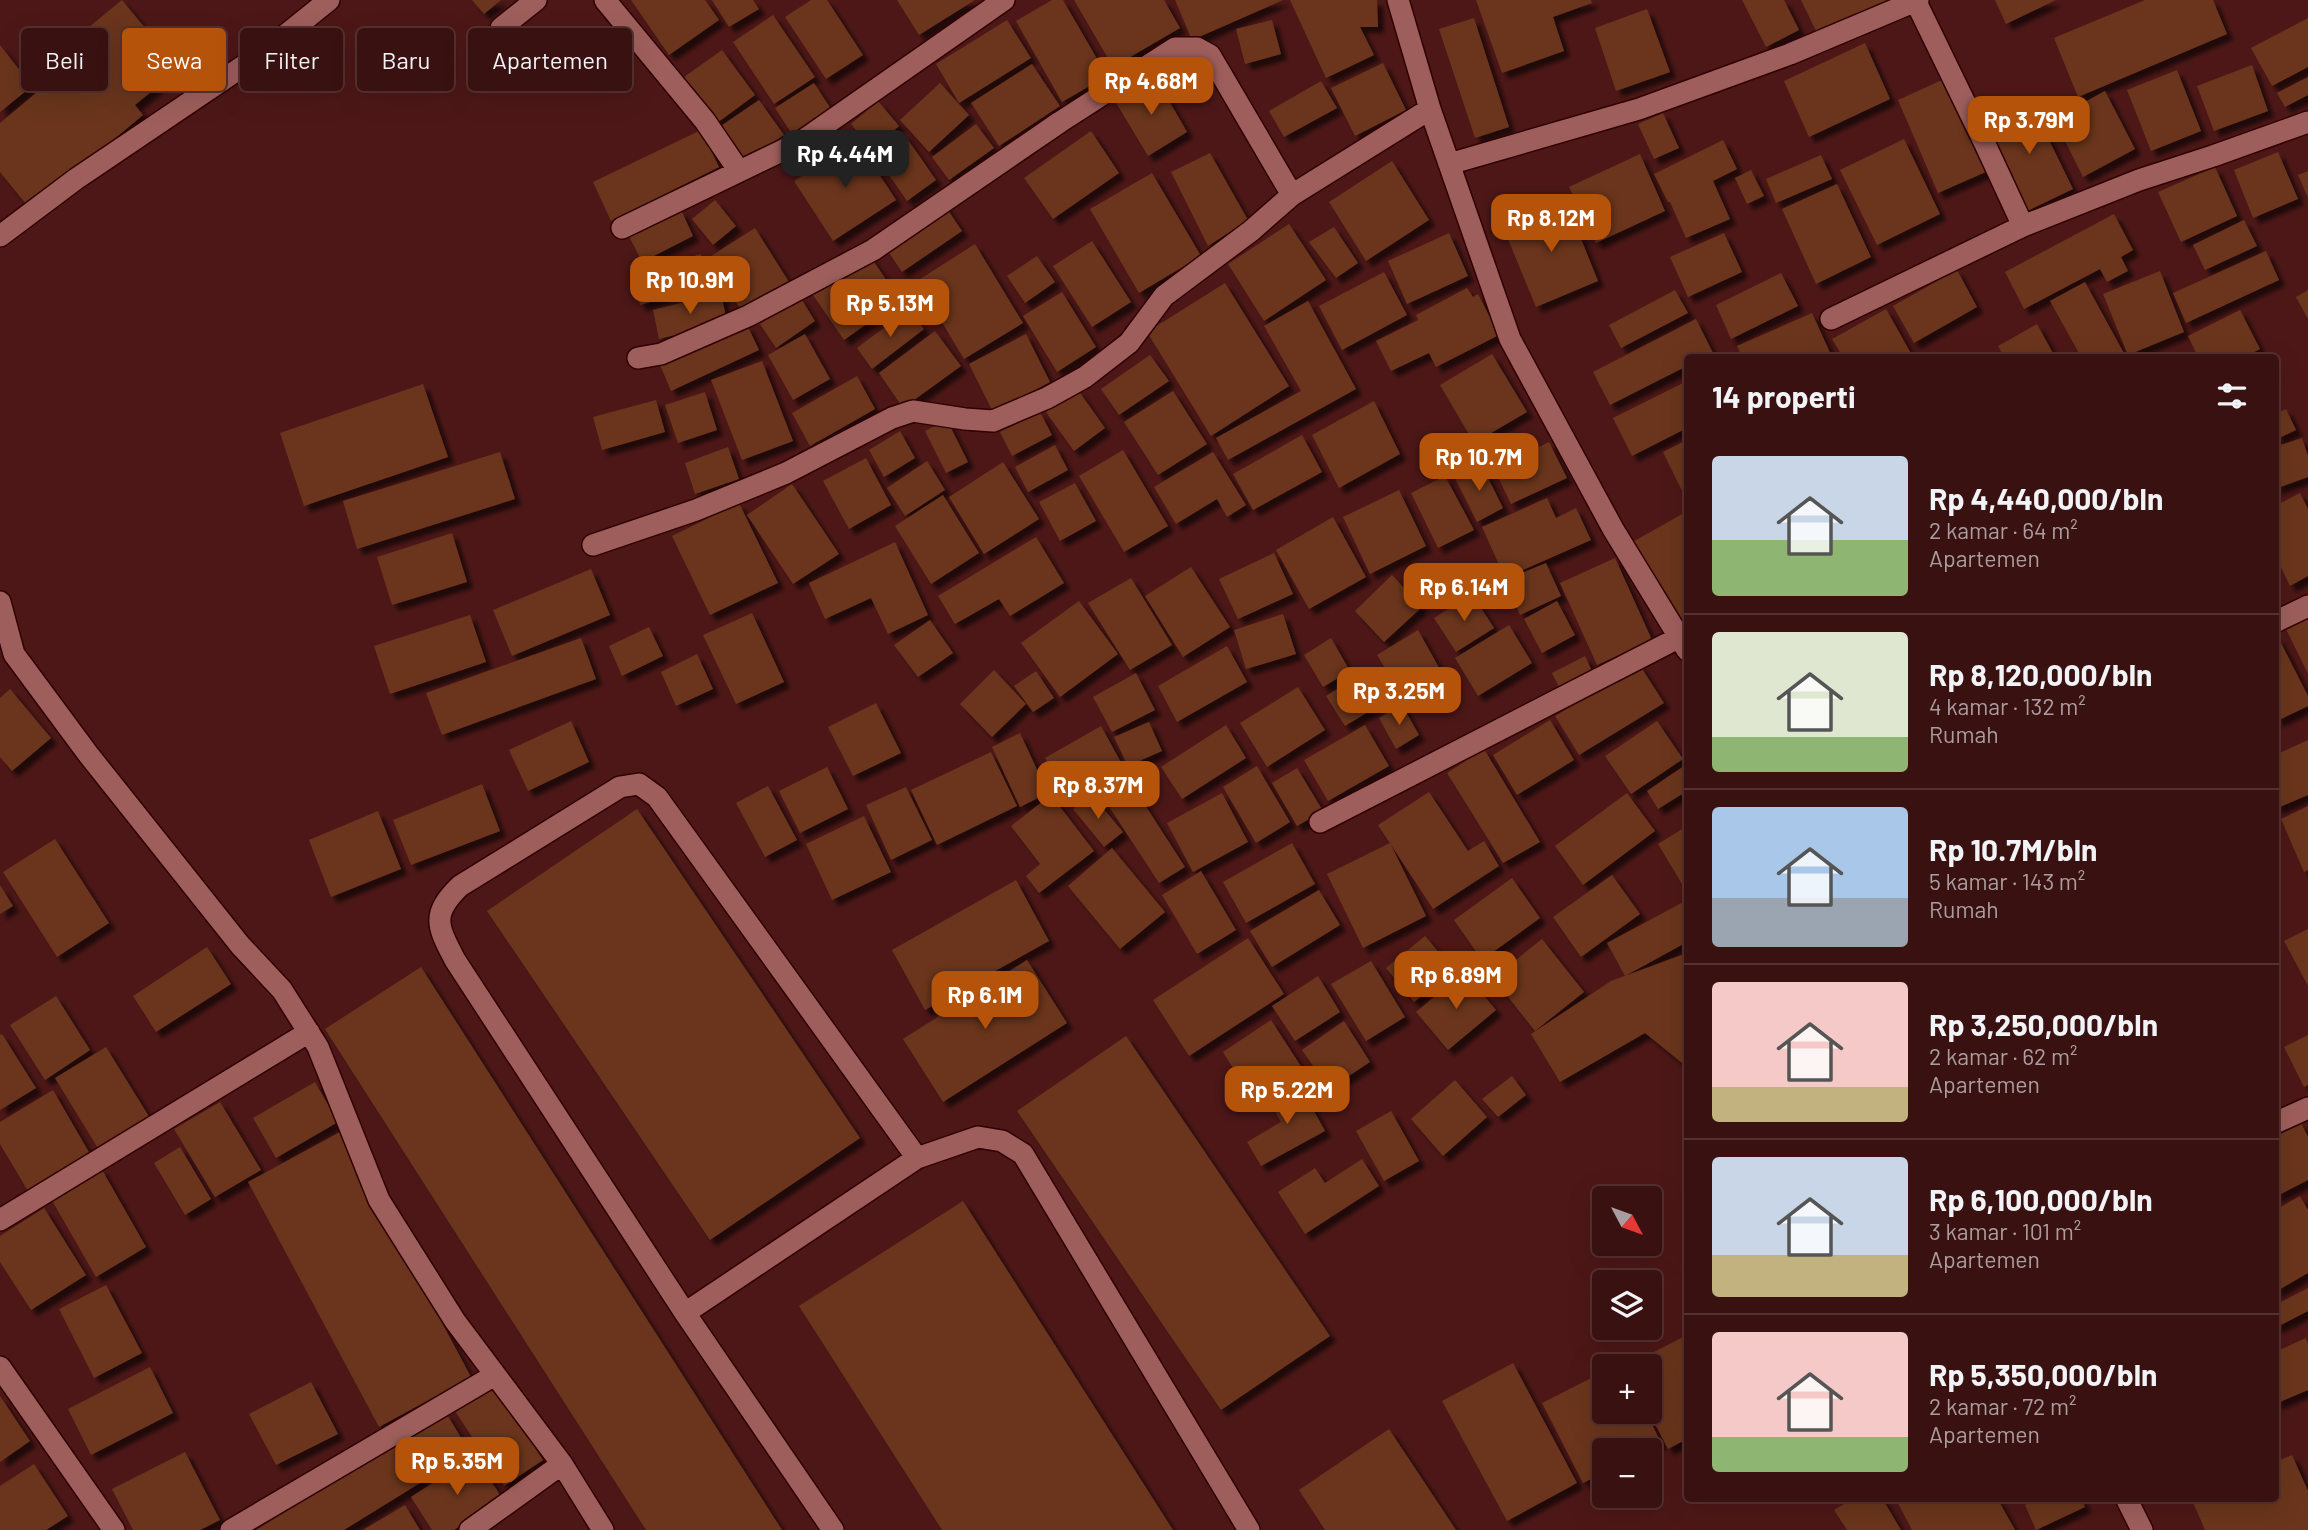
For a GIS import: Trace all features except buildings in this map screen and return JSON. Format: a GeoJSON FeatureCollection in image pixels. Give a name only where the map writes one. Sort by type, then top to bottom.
{"type":"FeatureCollection","features":[{"type":"Feature","properties":{"kind":"street"},"geometry":{"type":"LineString","coordinates":[[0,236],[76,179],[267,50],[329,0]]}},
{"type":"Feature","properties":{"kind":"street"},"geometry":{"type":"LineString","coordinates":[[501,28],[536,0]]}},
{"type":"Feature","properties":{"kind":"street"},"geometry":{"type":"LineString","coordinates":[[605,0],[705,121],[739,171]]}},
{"type":"Feature","properties":{"kind":"street"},"geometry":{"type":"LineString","coordinates":[[622,228],[802,141],[1004,0]]}},
{"type":"Feature","properties":{"kind":"street"},"geometry":{"type":"LineString","coordinates":[[1320,822],[1683,643],[1613,529],[1510,339],[1430,109],[1398,0]]}},
{"type":"Feature","properties":{"kind":"street"},"geometry":{"type":"LineString","coordinates":[[1449,164],[1639,109],[1790,54],[1916,0],[2023,226]]}},
{"type":"Feature","properties":{"kind":"street"},"geometry":{"type":"LineString","coordinates":[[638,358],[661,354],[748,316],[873,250],[1060,122],[1175,48],[1197,48],[1210,55],[1292,195]]}},
{"type":"Feature","properties":{"kind":"street"},"geometry":{"type":"LineString","coordinates":[[593,545],[696,510],[786,473],[903,414],[913,411],[993,421],[1046,398],[1085,377],[1129,343],[1164,296],[1251,231],[1292,195],[1430,109]]}},
{"type":"Feature","properties":{"kind":"street"},"geometry":{"type":"LineString","coordinates":[[1831,318],[2023,226],[2139,180],[2308,122]]}},
{"type":"Feature","properties":{"kind":"street"},"geometry":{"type":"LineString","coordinates":[[0,602],[14,654],[112,784],[240,945],[282,990],[318,1046],[379,1200],[455,1321],[562,1464],[603,1530]]}},
{"type":"Feature","properties":{"kind":"street"},"geometry":{"type":"LineString","coordinates":[[2279,620],[2308,606]]}},
{"type":"Feature","properties":{"kind":"street"},"geometry":{"type":"LineString","coordinates":[[833,1530],[685,1313],[454,960],[442,936],[439,914],[447,899],[460,887],[620,787],[639,784],[657,797],[917,1158]]}},
{"type":"Feature","properties":{"kind":"street"},"geometry":{"type":"LineString","coordinates":[[0,1220],[309,1032]]}},
{"type":"Feature","properties":{"kind":"street"},"geometry":{"type":"LineString","coordinates":[[2279,1121],[2308,1108]]}},
{"type":"Feature","properties":{"kind":"street"},"geometry":{"type":"LineString","coordinates":[[685,1313],[917,1158],[978,1137],[1002,1140],[1023,1154],[1249,1530]]}},
{"type":"Feature","properties":{"kind":"street"},"geometry":{"type":"LineString","coordinates":[[0,1367],[114,1530]]}},
{"type":"Feature","properties":{"kind":"street"},"geometry":{"type":"LineString","coordinates":[[231,1530],[495,1375]]}},
{"type":"Feature","properties":{"kind":"street"},"geometry":{"type":"LineString","coordinates":[[470,1530],[562,1464]]}},
{"type":"Feature","properties":{"kind":"street"},"geometry":{"type":"LineString","coordinates":[[2128,1502],[2143,1530]]}}]}
